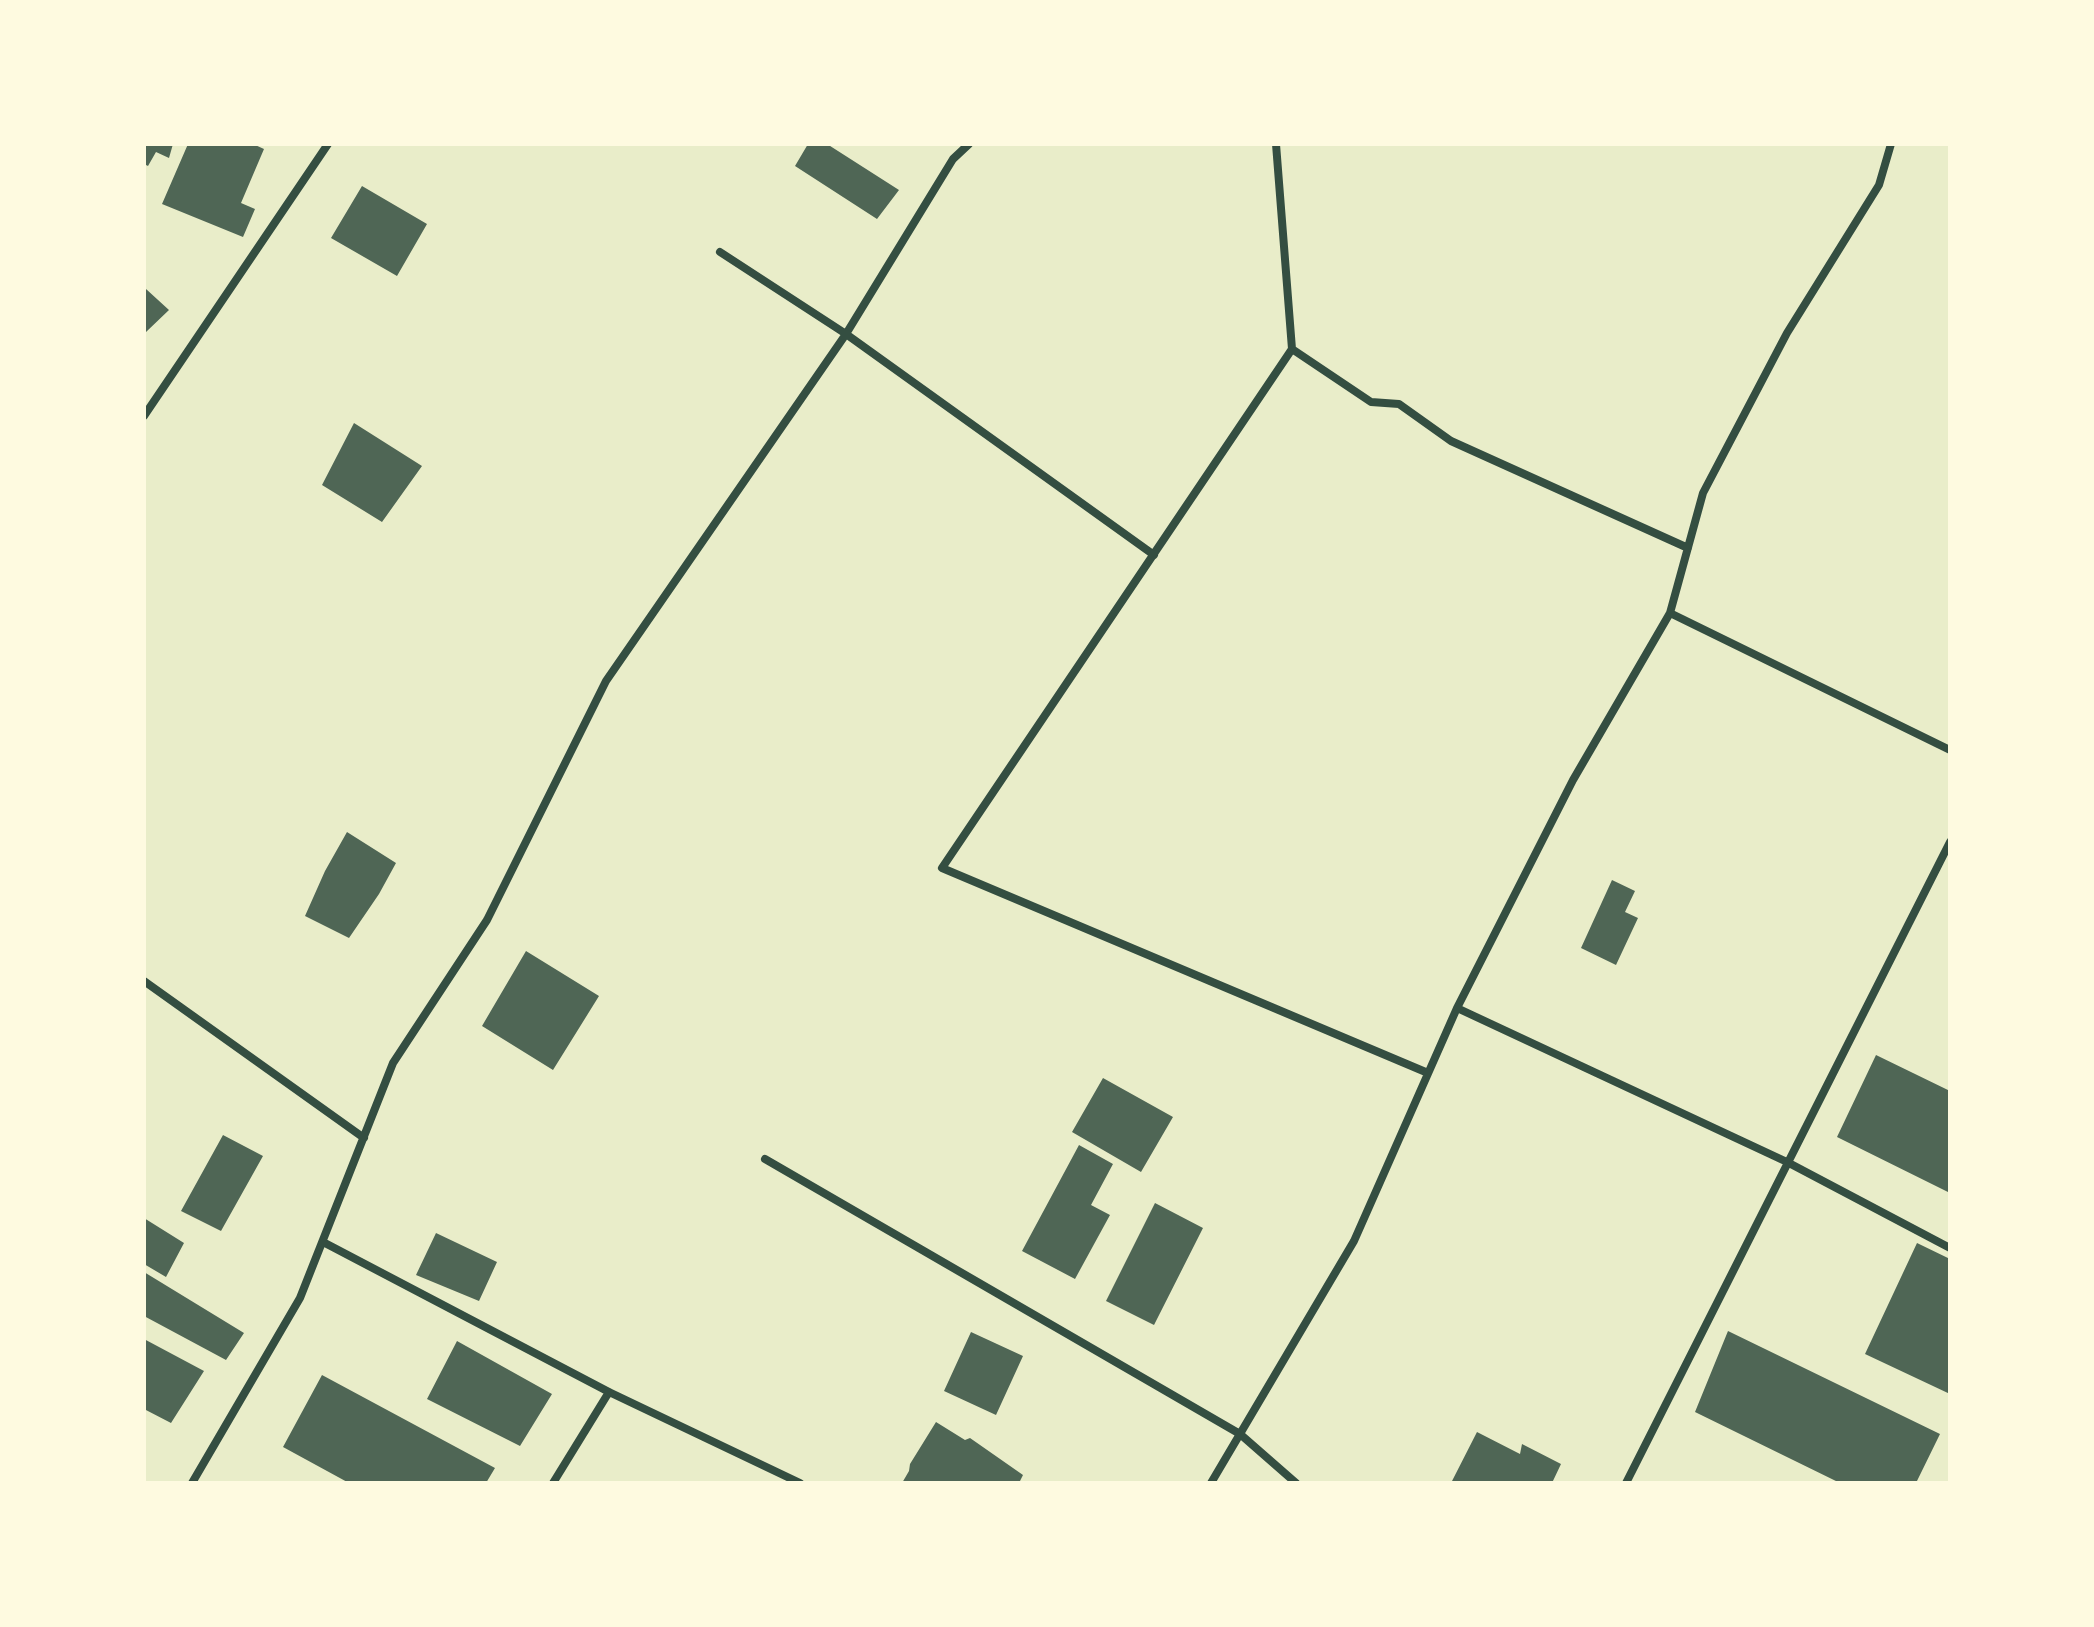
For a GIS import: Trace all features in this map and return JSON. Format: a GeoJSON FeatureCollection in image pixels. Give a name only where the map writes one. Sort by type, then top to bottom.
{"type":"FeatureCollection","features":[{"type":"Feature","properties":{"kind":"street"},"geometry":{"type":"LineString","coordinates":[[144,416],[328,144]]}},
{"type":"Feature","properties":{"kind":"street"},"geometry":{"type":"LineString","coordinates":[[192,1483],[300,1298],[393,1063],[487,920],[606,681],[846,334],[953,159],[969,144]]}},
{"type":"Feature","properties":{"kind":"street"},"geometry":{"type":"LineString","coordinates":[[1276,144],[1292,349],[942,868],[1428,1073]]}},
{"type":"Feature","properties":{"kind":"street"},"geometry":{"type":"LineString","coordinates":[[1211,1483],[1354,1241],[1457,1008],[1573,780],[1670,613],[1703,493],[1787,333],[1879,185],[1891,144]]}},
{"type":"Feature","properties":{"kind":"street"},"geometry":{"type":"LineString","coordinates":[[720,252],[846,334],[1154,555]]}},
{"type":"Feature","properties":{"kind":"street"},"geometry":{"type":"LineString","coordinates":[[1292,349],[1371,402],[1399,404],[1451,441],[1688,548]]}},
{"type":"Feature","properties":{"kind":"street"},"geometry":{"type":"LineString","coordinates":[[1670,613],[1950,750]]}},
{"type":"Feature","properties":{"kind":"street"},"geometry":{"type":"LineString","coordinates":[[1626,1483],[1950,842]]}},
{"type":"Feature","properties":{"kind":"street"},"geometry":{"type":"LineString","coordinates":[[144,981],[364,1138]]}},
{"type":"Feature","properties":{"kind":"street"},"geometry":{"type":"LineString","coordinates":[[1457,1008],[1787,1162],[1950,1248]]}},
{"type":"Feature","properties":{"kind":"street"},"geometry":{"type":"LineString","coordinates":[[765,1159],[1240,1434],[1296,1483]]}},
{"type":"Feature","properties":{"kind":"street"},"geometry":{"type":"LineString","coordinates":[[323,1242],[609,1392],[800,1483]]}},
{"type":"Feature","properties":{"kind":"street"},"geometry":{"type":"LineString","coordinates":[[553,1483],[609,1392]]}},
{"type":"Feature","properties":{"kind":"building"},"geometry":{"type":"Polygon","coordinates":[[[144,144],[173,144],[169,158],[156,152],[148,166],[144,164],[144,144]]]}},
{"type":"Feature","properties":{"kind":"building"},"geometry":{"type":"Polygon","coordinates":[[[188,144],[253,144],[264,149],[241,203],[255,209],[243,237],[162,204],[188,144]]]}},
{"type":"Feature","properties":{"kind":"building"},"geometry":{"type":"Polygon","coordinates":[[[808,144],[827,144],[899,190],[877,219],[795,166],[808,144]]]}},
{"type":"Feature","properties":{"kind":"building"},"geometry":{"type":"Polygon","coordinates":[[[362,186],[427,224],[397,276],[331,238],[362,186]]]}},
{"type":"Feature","properties":{"kind":"building"},"geometry":{"type":"Polygon","coordinates":[[[146,289],[169,310],[146,332],[144,330],[146,289]]]}},
{"type":"Feature","properties":{"kind":"building"},"geometry":{"type":"Polygon","coordinates":[[[354,423],[422,466],[382,522],[322,485],[354,423]]]}},
{"type":"Feature","properties":{"kind":"building"},"geometry":{"type":"Polygon","coordinates":[[[347,832],[396,863],[349,938],[305,916],[347,832]]]}},
{"type":"Feature","properties":{"kind":"building"},"geometry":{"type":"Polygon","coordinates":[[[1612,880],[1635,891],[1625,912],[1638,918],[1616,965],[1581,948],[1612,880]]]}},
{"type":"Feature","properties":{"kind":"building"},"geometry":{"type":"Polygon","coordinates":[[[526,951],[599,996],[553,1070],[482,1026],[526,951]]]}},
{"type":"Feature","properties":{"kind":"building"},"geometry":{"type":"Polygon","coordinates":[[[1876,1055],[1950,1091],[1950,1193],[1837,1137],[1876,1055]]]}},
{"type":"Feature","properties":{"kind":"building"},"geometry":{"type":"Polygon","coordinates":[[[1103,1078],[1173,1117],[1141,1172],[1072,1132],[1103,1078]]]}},
{"type":"Feature","properties":{"kind":"building"},"geometry":{"type":"Polygon","coordinates":[[[223,1135],[263,1156],[221,1231],[181,1211],[223,1135]]]}},
{"type":"Feature","properties":{"kind":"building"},"geometry":{"type":"Polygon","coordinates":[[[1079,1145],[1113,1164],[1091,1205],[1110,1215],[1075,1279],[1022,1251],[1079,1145]]]}},
{"type":"Feature","properties":{"kind":"building"},"geometry":{"type":"Polygon","coordinates":[[[1155,1203],[1203,1228],[1154,1325],[1106,1301],[1155,1203]]]}},
{"type":"Feature","properties":{"kind":"building"},"geometry":{"type":"Polygon","coordinates":[[[144,1218],[184,1243],[166,1277],[144,1264],[144,1218]]]}},
{"type":"Feature","properties":{"kind":"building"},"geometry":{"type":"Polygon","coordinates":[[[436,1233],[497,1262],[479,1301],[416,1275],[436,1233]]]}},
{"type":"Feature","properties":{"kind":"building"},"geometry":{"type":"Polygon","coordinates":[[[1917,1243],[1950,1259],[1950,1394],[1865,1354],[1917,1243]]]}},
{"type":"Feature","properties":{"kind":"building"},"geometry":{"type":"Polygon","coordinates":[[[144,1272],[244,1333],[226,1360],[144,1316],[144,1272]]]}},
{"type":"Feature","properties":{"kind":"building"},"geometry":{"type":"Polygon","coordinates":[[[1728,1331],[1940,1434],[1916,1483],[1840,1483],[1695,1412],[1728,1331]]]}},
{"type":"Feature","properties":{"kind":"building"},"geometry":{"type":"Polygon","coordinates":[[[971,1332],[1023,1356],[996,1415],[944,1391],[971,1332]]]}},
{"type":"Feature","properties":{"kind":"building"},"geometry":{"type":"Polygon","coordinates":[[[144,1339],[204,1371],[171,1423],[144,1409],[144,1339]]]}},
{"type":"Feature","properties":{"kind":"building"},"geometry":{"type":"Polygon","coordinates":[[[457,1341],[552,1394],[520,1446],[427,1399],[457,1341]]]}},
{"type":"Feature","properties":{"kind":"building"},"geometry":{"type":"Polygon","coordinates":[[[322,1375],[495,1468],[486,1483],[349,1483],[283,1447],[322,1375]]]}},
{"type":"Feature","properties":{"kind":"building"},"geometry":{"type":"Polygon","coordinates":[[[936,1422],[965,1440],[970,1438],[1023,1475],[1019,1483],[902,1483],[936,1422]]]}},
{"type":"Feature","properties":{"kind":"building"},"geometry":{"type":"Polygon","coordinates":[[[1477,1432],[1520,1454],[1522,1444],[1561,1464],[1552,1483],[1451,1483],[1477,1432]]]}}]}
